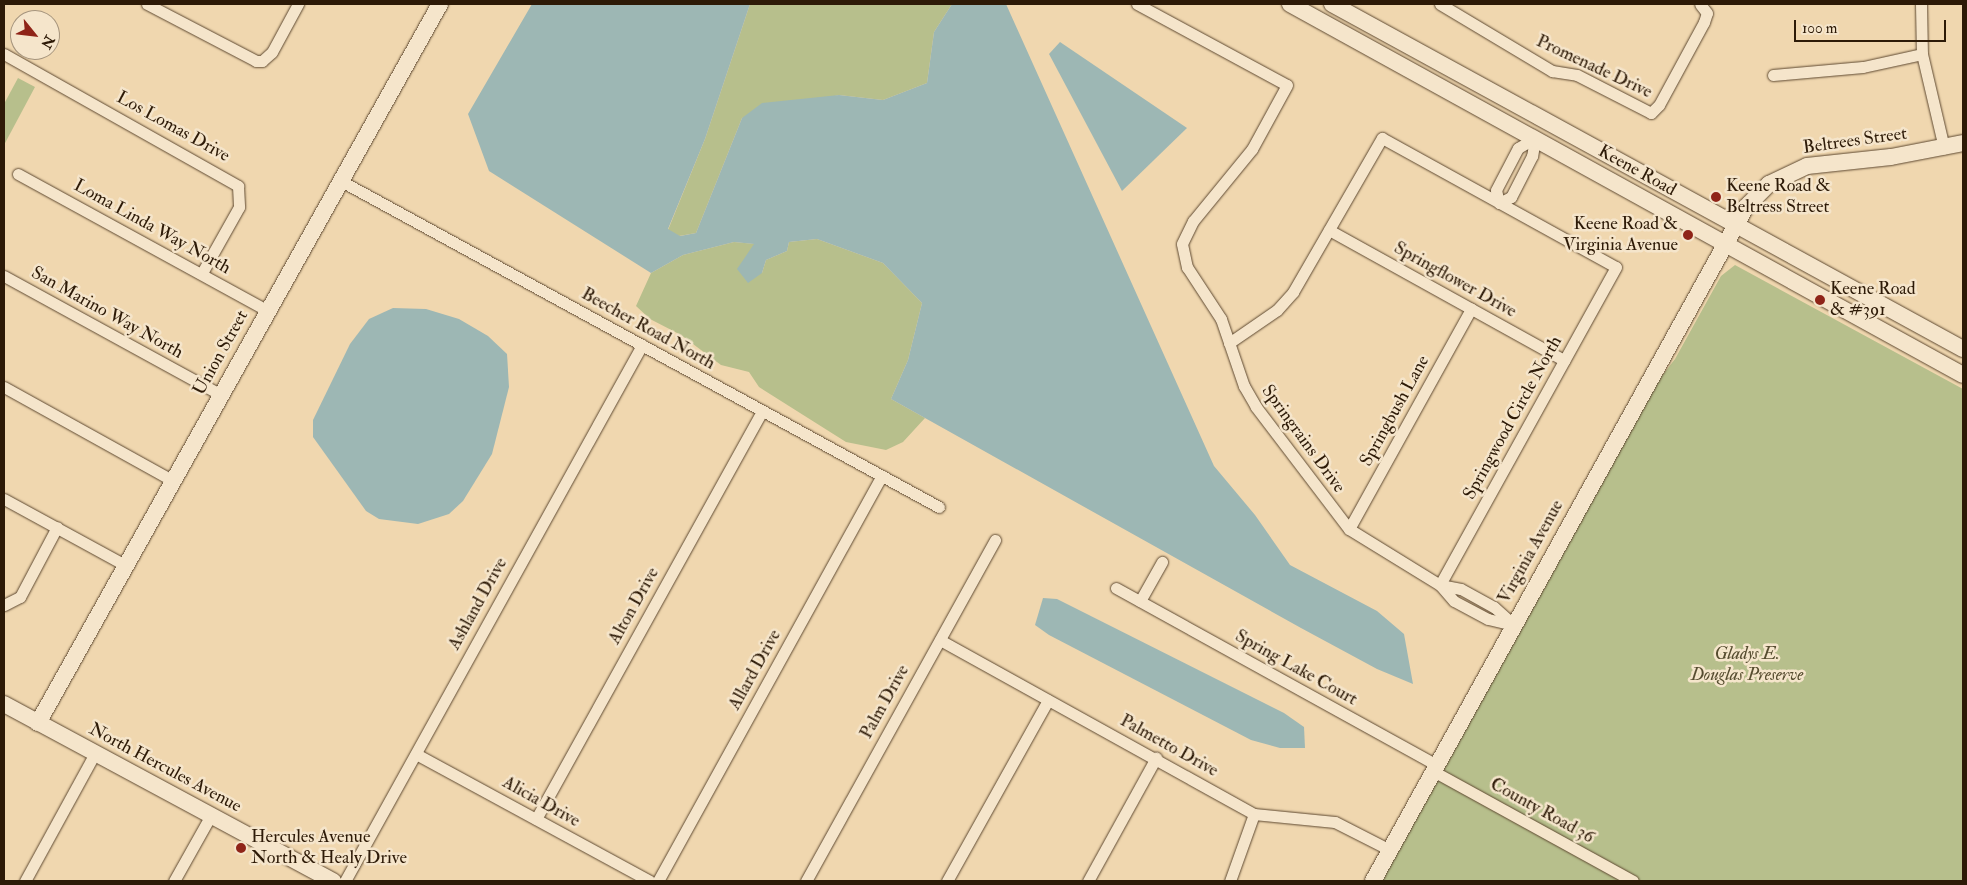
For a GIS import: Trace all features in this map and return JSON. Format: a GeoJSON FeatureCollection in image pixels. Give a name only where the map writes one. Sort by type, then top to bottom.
{"type":"FeatureCollection","features":[{"type":"Feature","properties":{"kind":"street"},"geometry":{"type":"LineString","coordinates":[[155,6],[256,61],[262,61],[272,52],[298,4]]}},
{"type":"Feature","properties":{"kind":"street","name":"Union Street"},"geometry":{"type":"LineString","coordinates":[[38,723],[172,480],[440,4]]}},
{"type":"Feature","properties":{"kind":"street","name":"Springrains Drive"},"geometry":{"type":"LineString","coordinates":[[1136,4],[1286,86],[1252,149],[1193,221],[1182,244],[1187,267],[1221,319],[1244,386],[1256,407],[1349,529],[1440,585],[1461,589],[1494,607],[1514,625]]}},
{"type":"Feature","properties":{"kind":"street","name":"Keene Road"},"geometry":{"type":"LineString","coordinates":[[1290,4],[1725,242],[1963,375]]}},
{"type":"Feature","properties":{"kind":"street","name":"Keene Road"},"geometry":{"type":"LineString","coordinates":[[1332,4],[1963,349]]}},
{"type":"Feature","properties":{"kind":"street","name":"Promenade Drive"},"geometry":{"type":"LineString","coordinates":[[1440,4],[1552,71],[1577,74],[1651,112],[1659,105],[1704,22],[1707,13],[1700,4]]}},
{"type":"Feature","properties":{"kind":"street"},"geometry":{"type":"LineString","coordinates":[[1921,4],[1922,54],[1944,148]]}},
{"type":"Feature","properties":{"kind":"street","name":"Los Lomas Drive"},"geometry":{"type":"LineString","coordinates":[[4,54],[224,176],[238,186],[239,207],[202,273]]}},
{"type":"Feature","properties":{"kind":"street"},"geometry":{"type":"LineString","coordinates":[[1773,75],[1864,67],[1922,54]]}},
{"type":"Feature","properties":{"kind":"street"},"geometry":{"type":"LineString","coordinates":[[1229,343],[1277,310],[1293,292],[1382,138],[1499,203]]}},
{"type":"Feature","properties":{"kind":"street"},"geometry":{"type":"LineString","coordinates":[[1499,203],[1511,197],[1532,156],[1534,138]]}},
{"type":"Feature","properties":{"kind":"street"},"geometry":{"type":"LineString","coordinates":[[1499,203],[1496,190],[1518,148],[1534,138]]}},
{"type":"Feature","properties":{"kind":"street","name":"Beltrees Street"},"geometry":{"type":"LineString","coordinates":[[1725,242],[1746,207],[1769,184],[1807,166],[1944,148],[1963,143]]}},
{"type":"Feature","properties":{"kind":"street"},"geometry":{"type":"LineString","coordinates":[[1575,160],[1613,171],[1710,224],[1726,228],[1735,225]]}},
{"type":"Feature","properties":{"kind":"street","name":"Loma Linda Way North"},"geometry":{"type":"LineString","coordinates":[[18,174],[202,273],[268,311]]}},
{"type":"Feature","properties":{"kind":"street","name":"Beecher Road North"},"geometry":{"type":"LineString","coordinates":[[341,181],[939,507]]}},
{"type":"Feature","properties":{"kind":"street","name":"Springwood Circle North"},"geometry":{"type":"LineString","coordinates":[[1440,585],[1616,267],[1499,203]]}},
{"type":"Feature","properties":{"kind":"street","name":"Springflower Drive"},"geometry":{"type":"LineString","coordinates":[[1329,230],[1564,360]]}},
{"type":"Feature","properties":{"kind":"street"},"geometry":{"type":"LineString","coordinates":[[1725,242],[1734,240],[1751,243],[1896,323],[1933,332]]}},
{"type":"Feature","properties":{"kind":"street","name":"Virginia Avenue"},"geometry":{"type":"LineString","coordinates":[[1373,881],[1725,242]]}},
{"type":"Feature","properties":{"kind":"street","name":"San Marino Way North"},"geometry":{"type":"LineString","coordinates":[[4,276],[220,395]]}},
{"type":"Feature","properties":{"kind":"street","name":"Springbush Lane"},"geometry":{"type":"LineString","coordinates":[[1349,529],[1471,309]]}},
{"type":"Feature","properties":{"kind":"street","name":"Ashland Drive"},"geometry":{"type":"LineString","coordinates":[[345,881],[642,345]]}},
{"type":"Feature","properties":{"kind":"street"},"geometry":{"type":"LineString","coordinates":[[4,387],[172,480]]}},
{"type":"Feature","properties":{"kind":"street","name":"Alton Drive"},"geometry":{"type":"LineString","coordinates":[[536,819],[762,411]]}},
{"type":"Feature","properties":{"kind":"street","name":"Allard Drive"},"geometry":{"type":"LineString","coordinates":[[658,881],[882,476]]}},
{"type":"Feature","properties":{"kind":"street"},"geometry":{"type":"LineString","coordinates":[[4,498],[125,565]]}},
{"type":"Feature","properties":{"kind":"street"},"geometry":{"type":"LineString","coordinates":[[4,605],[20,597],[57,528]]}},
{"type":"Feature","properties":{"kind":"street","name":"Palm Drive"},"geometry":{"type":"LineString","coordinates":[[806,881],[995,540]]}},
{"type":"Feature","properties":{"kind":"street"},"geometry":{"type":"LineString","coordinates":[[1140,601],[1162,562]]}},
{"type":"Feature","properties":{"kind":"street","name":"Spring Lake Court"},"geometry":{"type":"LineString","coordinates":[[1116,588],[1435,768]]}},
{"type":"Feature","properties":{"kind":"street","name":"Palmetto Drive"},"geometry":{"type":"LineString","coordinates":[[940,640],[1254,814],[1335,822],[1390,850]]}},
{"type":"Feature","properties":{"kind":"street"},"geometry":{"type":"LineString","coordinates":[[947,881],[1048,700]]}},
{"type":"Feature","properties":{"kind":"street","name":"North Hercules Avenue"},"geometry":{"type":"LineString","coordinates":[[4,704],[333,881]]}},
{"type":"Feature","properties":{"kind":"street"},"geometry":{"type":"LineString","coordinates":[[25,881],[95,753]]}},
{"type":"Feature","properties":{"kind":"street","name":"Alicia Drive"},"geometry":{"type":"LineString","coordinates":[[416,754],[650,881]]}},
{"type":"Feature","properties":{"kind":"street"},"geometry":{"type":"LineString","coordinates":[[1088,881],[1156,758]]}},
{"type":"Feature","properties":{"kind":"street","name":"County Road 36"},"geometry":{"type":"LineString","coordinates":[[1435,768],[1634,881]]}},
{"type":"Feature","properties":{"kind":"street"},"geometry":{"type":"LineString","coordinates":[[1230,881],[1254,814]]}},
{"type":"Feature","properties":{"kind":"street"},"geometry":{"type":"LineString","coordinates":[[174,881],[211,815]]}},
{"type":"Feature","properties":{"kind":"green space"},"geometry":{"type":"Polygon","coordinates":[[[750,4],[952,4],[934,32],[927,83],[883,100],[839,95],[742,118],[696,233],[679,236],[668,230],[705,139],[750,4]]]}},
{"type":"Feature","properties":{"kind":"green space"},"geometry":{"type":"Polygon","coordinates":[[[18,78],[35,87],[4,145],[4,104],[18,78]]]}},
{"type":"Feature","properties":{"kind":"green space"},"geometry":{"type":"Polygon","coordinates":[[[817,239],[883,263],[922,303],[908,360],[891,399],[925,418],[903,442],[886,450],[846,442],[759,387],[749,372],[721,365],[681,335],[650,319],[636,306],[651,273],[683,255],[734,242],[755,244],[762,273],[766,260],[787,251],[789,242],[817,239]]]}},
{"type":"Feature","properties":{"kind":"green space","name":"Gladys E. Douglas Preserve"},"geometry":{"type":"Polygon","coordinates":[[[1735,265],[1963,389],[1963,881],[1381,881],[1658,381],[1675,359],[1721,276],[1735,265]]]}},
{"type":"Feature","properties":{"kind":"water"},"geometry":{"type":"Polygon","coordinates":[[[532,4],[750,4],[705,139],[668,229],[680,236],[696,233],[742,118],[762,103],[839,95],[883,100],[927,83],[934,32],[952,4],[1006,4],[1214,466],[1255,515],[1290,565],[1377,611],[1404,634],[1413,684],[1377,669],[1301,628],[891,399],[908,360],[922,303],[883,263],[817,239],[789,242],[787,251],[766,260],[762,273],[748,283],[737,269],[754,244],[734,242],[683,255],[651,273],[489,171],[468,114],[532,4]]]}},
{"type":"Feature","properties":{"kind":"water"},"geometry":{"type":"Polygon","coordinates":[[[1060,42],[1187,128],[1122,191],[1049,54],[1060,42]]]}},
{"type":"Feature","properties":{"kind":"water"},"geometry":{"type":"Polygon","coordinates":[[[393,308],[426,309],[459,319],[488,336],[507,354],[509,387],[492,454],[463,501],[449,514],[418,524],[379,519],[366,511],[313,437],[313,420],[350,344],[369,319],[393,308]]]}},
{"type":"Feature","properties":{"kind":"water"},"geometry":{"type":"Polygon","coordinates":[[[1043,598],[1057,599],[1284,713],[1304,727],[1305,748],[1280,748],[1251,740],[1049,635],[1035,625],[1043,598]]]}},
{"type":"Feature","properties":{"kind":"place","name":"Keene Road & Beltress Street"},"geometry":{"type":"Point","coordinates":[1716,197]}},
{"type":"Feature","properties":{"kind":"place","name":"Keene Road & Virginia Avenue"},"geometry":{"type":"Point","coordinates":[1688,235]}},
{"type":"Feature","properties":{"kind":"place","name":"Keene Road & #391"},"geometry":{"type":"Point","coordinates":[1820,300]}},
{"type":"Feature","properties":{"kind":"place","name":"Hercules Avenue North & Healy Drive"},"geometry":{"type":"Point","coordinates":[241,848]}}]}
